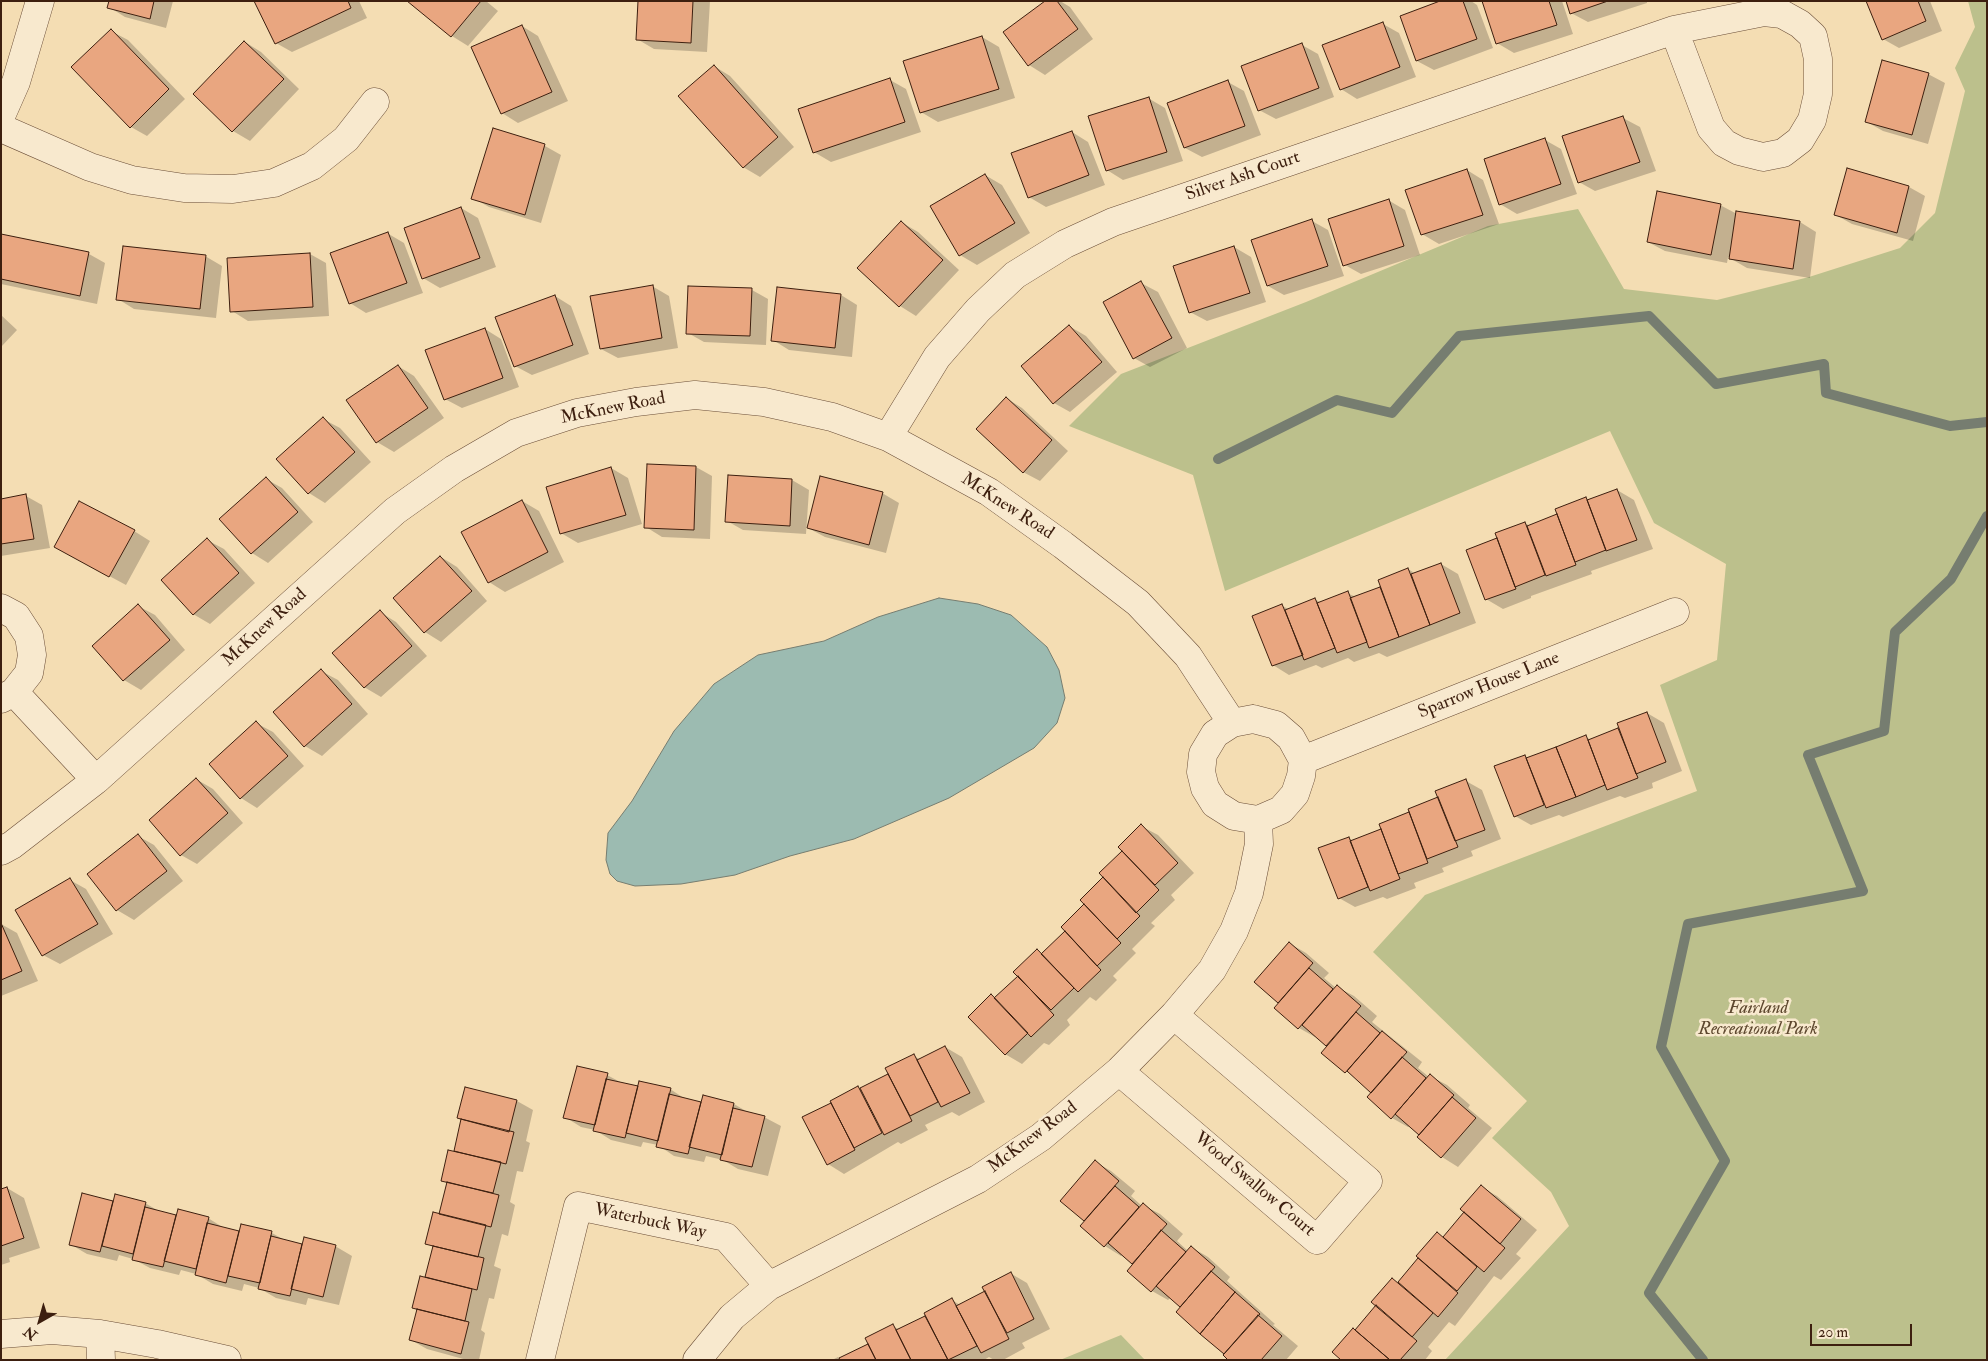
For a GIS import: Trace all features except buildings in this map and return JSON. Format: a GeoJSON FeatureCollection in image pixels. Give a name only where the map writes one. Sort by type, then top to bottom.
{"type":"FeatureCollection","features":[{"type":"Feature","properties":{"kind":"street"},"geometry":{"type":"LineString","coordinates":[[1,116],[16,82],[40,1]]}},
{"type":"Feature","properties":{"kind":"street","name":"Silver Ash Court"},"geometry":{"type":"LineString","coordinates":[[888,437],[938,357],[978,310],[1015,275],[1065,244],[1112,222],[1674,30],[1764,12],[1782,14],[1800,24],[1813,36],[1818,58],[1818,94],[1812,120],[1800,140],[1783,153],[1763,156],[1739,151],[1724,144],[1711,128],[1674,30]]}},
{"type":"Feature","properties":{"kind":"street"},"geometry":{"type":"LineString","coordinates":[[1,128],[90,167],[132,180],[184,188],[233,189],[274,183],[312,166],[346,140],[375,102]]}},
{"type":"Feature","properties":{"kind":"street","name":"McKnew Road"},"geometry":{"type":"LineString","coordinates":[[1,851],[12,845],[96,780],[395,512],[454,469],[516,433],[577,413],[636,402],[695,395],[764,402],[832,417],[888,437],[989,492],[1063,545],[1138,603],[1188,656],[1232,722]]}},
{"type":"Feature","properties":{"kind":"street"},"geometry":{"type":"LineString","coordinates":[[1,608],[16,616],[29,636],[32,654],[28,673],[8,695],[96,780]]}},
{"type":"Feature","properties":{"kind":"street","name":"Sparrow House Lane"},"geometry":{"type":"LineString","coordinates":[[1303,760],[1675,612]]}},
{"type":"Feature","properties":{"kind":"street"},"geometry":{"type":"LineString","coordinates":[[1253,719],[1276,725],[1291,738],[1303,760],[1301,776],[1295,794],[1282,810],[1258,820],[1234,816],[1215,804],[1205,788],[1201,772],[1204,754],[1215,734],[1232,722],[1253,719]]}},
{"type":"Feature","properties":{"kind":"street","name":"McKnew Road"},"geometry":{"type":"LineString","coordinates":[[698,1360],[732,1317],[769,1286],[978,1179],[1041,1137],[1119,1071],[1174,1015],[1212,970],[1234,931],[1249,894],[1259,844],[1258,820]]}},
{"type":"Feature","properties":{"kind":"street","name":"Wood Swallow Court"},"geometry":{"type":"LineString","coordinates":[[1119,1071],[1317,1240],[1368,1182],[1174,1015]]}},
{"type":"Feature","properties":{"kind":"street","name":"Waterbuck Way"},"geometry":{"type":"LineString","coordinates":[[540,1360],[578,1206],[726,1237],[769,1286]]}},
{"type":"Feature","properties":{"kind":"street"},"geometry":{"type":"LineString","coordinates":[[1,1334],[52,1330],[101,1347],[157,1344],[227,1360]]}},
{"type":"Feature","properties":{"kind":"green space","name":"Fairland Recreational Park"},"geometry":{"type":"Polygon","coordinates":[[[1968,1],[1987,1],[1987,1360],[1445,1360],[1569,1226],[1551,1192],[1492,1138],[1527,1101],[1373,952],[1425,895],[1697,791],[1660,685],[1717,660],[1726,564],[1654,523],[1610,431],[1225,591],[1193,475],[1069,426],[1121,374],[1306,302],[1488,226],[1578,209],[1624,289],[1717,300],[1809,277],[1900,248],[1935,213],[1965,91],[1955,68],[1975,27],[1968,1]]]}},
{"type":"Feature","properties":{"kind":"green space"},"geometry":{"type":"Polygon","coordinates":[[[1121,1335],[1145,1360],[1060,1360],[1121,1335]]]}},
{"type":"Feature","properties":{"kind":"water"},"geometry":{"type":"Polygon","coordinates":[[[939,598],[978,604],[1011,615],[1047,647],[1059,670],[1065,698],[1057,723],[1034,748],[949,798],[854,839],[790,856],[735,875],[681,884],[635,886],[617,881],[610,874],[606,860],[608,833],[632,801],[674,731],[714,684],[758,655],[824,641],[878,617],[939,598]]]}},
{"type":"Feature","properties":{"kind":"waterway"},"geometry":{"type":"LineString","coordinates":[[1218,459],[1337,400],[1392,413],[1459,336],[1649,316],[1716,384],[1824,364],[1826,393],[1950,426],[1987,422]]}},
{"type":"Feature","properties":{"kind":"waterway"},"geometry":{"type":"LineString","coordinates":[[1703,1360],[1649,1293],[1725,1161],[1661,1047],[1688,924],[1863,891],[1808,755],[1884,731],[1895,632],[1951,579],[1987,516]]}}]}
